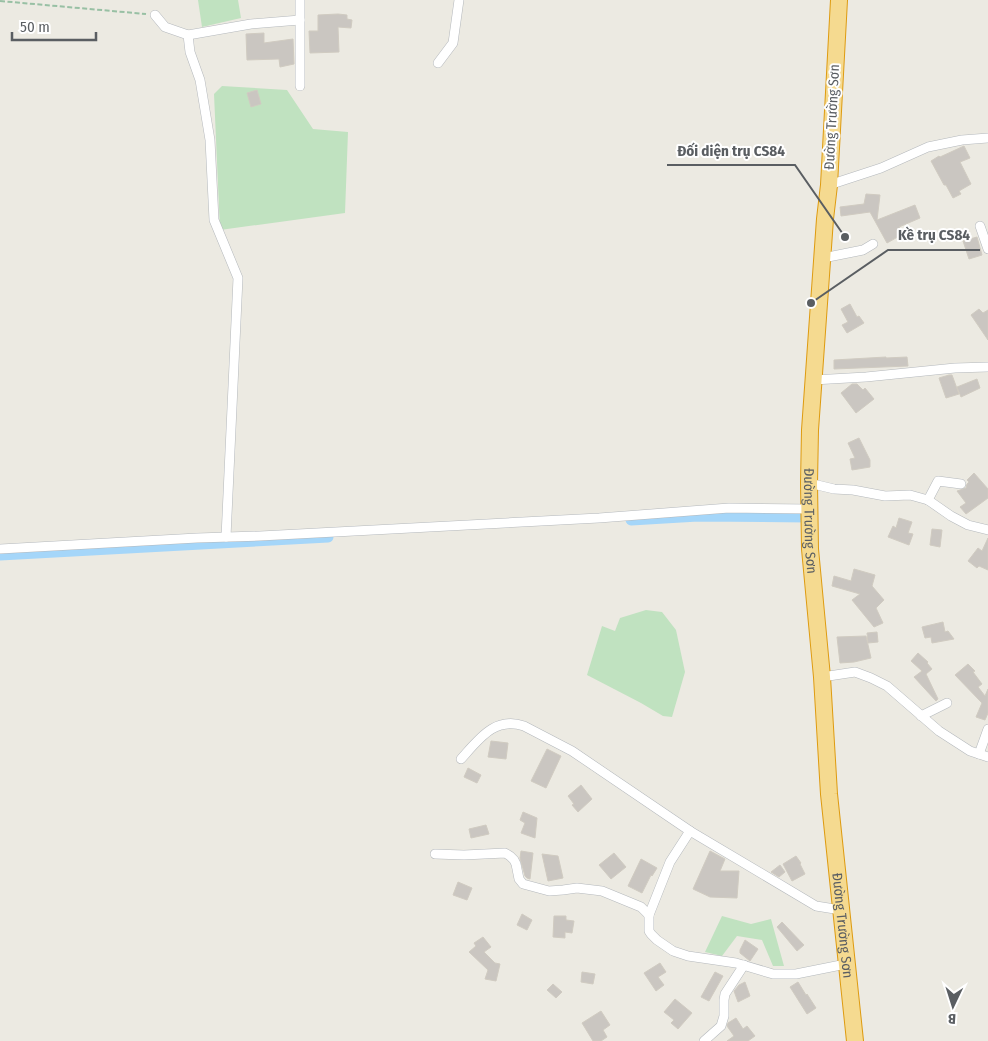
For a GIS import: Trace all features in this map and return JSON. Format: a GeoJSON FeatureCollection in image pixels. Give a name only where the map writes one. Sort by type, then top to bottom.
{"type":"FeatureCollection","features":[{"type":"Feature","properties":{"kind":"highway","name":"Đường Trường Sơn"},"geometry":{"type":"LineString","coordinates":[[839,0],[829,185],[810,430],[809,509],[810,549],[822,676],[829,794],[855,1041]]}},
{"type":"Feature","properties":{"kind":"street"},"geometry":{"type":"LineString","coordinates":[[300,0],[300,86]]}},
{"type":"Feature","properties":{"kind":"street"},"geometry":{"type":"LineString","coordinates":[[438,63],[453,43],[459,0]]}},
{"type":"Feature","properties":{"kind":"street"},"geometry":{"type":"LineString","coordinates":[[156,15],[165,27],[188,35],[250,24],[300,20]]}},
{"type":"Feature","properties":{"kind":"street"},"geometry":{"type":"LineString","coordinates":[[188,35],[190,52],[200,80],[210,140],[214,220],[238,278],[226,537]]}},
{"type":"Feature","properties":{"kind":"street"},"geometry":{"type":"LineString","coordinates":[[829,185],[881,168],[928,147],[962,140],[988,138]]}},
{"type":"Feature","properties":{"kind":"street"},"geometry":{"type":"LineString","coordinates":[[980,226],[988,249]]}},
{"type":"Feature","properties":{"kind":"street"},"geometry":{"type":"LineString","coordinates":[[823,258],[863,250],[873,244]]}},
{"type":"Feature","properties":{"kind":"street"},"geometry":{"type":"LineString","coordinates":[[814,380],[988,367]]}},
{"type":"Feature","properties":{"kind":"street"},"geometry":{"type":"LineString","coordinates":[[928,500],[938,481],[961,484]]}},
{"type":"Feature","properties":{"kind":"street"},"geometry":{"type":"LineString","coordinates":[[809,483],[834,489],[853,490],[885,496],[910,495],[928,500],[968,525],[988,530]]}},
{"type":"Feature","properties":{"kind":"street"},"geometry":{"type":"LineString","coordinates":[[0,549],[270,536],[590,518],[729,508],[809,509]]}},
{"type":"Feature","properties":{"kind":"street"},"geometry":{"type":"LineString","coordinates":[[822,676],[855,672],[871,678],[886,686],[939,730],[970,751],[988,758]]}},
{"type":"Feature","properties":{"kind":"street"},"geometry":{"type":"LineString","coordinates":[[921,716],[947,703]]}},
{"type":"Feature","properties":{"kind":"street"},"geometry":{"type":"LineString","coordinates":[[462,759],[479,738],[493,728],[508,723],[524,726],[572,752],[690,831],[816,906],[841,910]]}},
{"type":"Feature","properties":{"kind":"street"},"geometry":{"type":"LineString","coordinates":[[979,754],[988,729]]}},
{"type":"Feature","properties":{"kind":"street"},"geometry":{"type":"LineString","coordinates":[[690,831],[670,862],[649,915],[649,931],[658,940],[673,951],[688,956],[744,966],[773,974],[796,974],[846,964]]}},
{"type":"Feature","properties":{"kind":"street"},"geometry":{"type":"LineString","coordinates":[[436,854],[504,853],[514,860],[520,881],[525,885],[549,890],[577,888],[602,891],[641,907],[649,915]]}},
{"type":"Feature","properties":{"kind":"street"},"geometry":{"type":"LineString","coordinates":[[704,1041],[721,1026],[724,1016],[725,994],[744,966]]}},
{"type":"Feature","properties":{"kind":"path"},"geometry":{"type":"LineString","coordinates":[[0,1],[156,15]]}},
{"type":"Feature","properties":{"kind":"green space"},"geometry":{"type":"Polygon","coordinates":[[[198,0],[238,0],[241,18],[202,27],[198,0]]]}},
{"type":"Feature","properties":{"kind":"green space"},"geometry":{"type":"Polygon","coordinates":[[[222,86],[287,90],[313,129],[348,132],[345,213],[220,230],[214,94],[222,86]]]}},
{"type":"Feature","properties":{"kind":"green space"},"geometry":{"type":"Polygon","coordinates":[[[646,610],[662,612],[676,630],[685,672],[672,717],[663,716],[587,675],[602,626],[615,631],[620,618],[646,610]]]}},
{"type":"Feature","properties":{"kind":"green space"},"geometry":{"type":"Polygon","coordinates":[[[722,916],[751,924],[771,919],[784,966],[773,966],[762,940],[737,936],[722,956],[705,952],[722,916]]]}},
{"type":"Feature","properties":{"kind":"building"},"geometry":{"type":"Polygon","coordinates":[[[318,15],[347,15],[347,19],[352,20],[351,28],[338,27],[339,52],[310,53],[309,31],[318,31],[318,15]]]}},
{"type":"Feature","properties":{"kind":"building"},"geometry":{"type":"Polygon","coordinates":[[[264,33],[264,43],[293,39],[294,64],[280,67],[279,59],[247,60],[246,34],[264,33]]]}},
{"type":"Feature","properties":{"kind":"building"},"geometry":{"type":"Polygon","coordinates":[[[257,90],[261,104],[251,107],[247,93],[257,90]]]}},
{"type":"Feature","properties":{"kind":"building"},"geometry":{"type":"Polygon","coordinates":[[[964,146],[970,158],[960,162],[971,184],[959,191],[961,194],[953,198],[931,161],[964,146]]]}},
{"type":"Feature","properties":{"kind":"building"},"geometry":{"type":"Polygon","coordinates":[[[866,194],[880,195],[877,220],[915,205],[920,218],[899,227],[903,234],[887,243],[870,212],[841,216],[840,207],[864,204],[866,194]]]}},
{"type":"Feature","properties":{"kind":"building"},"geometry":{"type":"Polygon","coordinates":[[[977,237],[982,255],[969,259],[963,241],[977,237]]]}},
{"type":"Feature","properties":{"kind":"building"},"geometry":{"type":"Polygon","coordinates":[[[850,304],[857,317],[859,316],[864,323],[847,333],[842,325],[848,322],[841,309],[850,304]]]}},
{"type":"Feature","properties":{"kind":"building"},"geometry":{"type":"Polygon","coordinates":[[[979,309],[983,313],[988,310],[988,340],[971,315],[979,309]]]}},
{"type":"Feature","properties":{"kind":"building"},"geometry":{"type":"Polygon","coordinates":[[[907,357],[908,366],[834,369],[834,360],[907,357]]]}},
{"type":"Feature","properties":{"kind":"building"},"geometry":{"type":"Polygon","coordinates":[[[952,375],[959,394],[946,398],[939,378],[952,375]]]}},
{"type":"Feature","properties":{"kind":"building"},"geometry":{"type":"Polygon","coordinates":[[[977,379],[980,388],[961,397],[957,387],[977,379]]]}},
{"type":"Feature","properties":{"kind":"building"},"geometry":{"type":"Polygon","coordinates":[[[852,384],[857,384],[863,390],[865,388],[874,399],[856,413],[841,393],[852,384]]]}},
{"type":"Feature","properties":{"kind":"building"},"geometry":{"type":"Polygon","coordinates":[[[859,438],[870,460],[870,467],[852,470],[850,459],[855,458],[848,443],[859,438]]]}},
{"type":"Feature","properties":{"kind":"building"},"geometry":{"type":"Polygon","coordinates":[[[974,473],[988,489],[988,498],[966,514],[960,507],[966,503],[957,491],[966,488],[969,482],[967,480],[974,473]]]}},
{"type":"Feature","properties":{"kind":"building"},"geometry":{"type":"Polygon","coordinates":[[[899,518],[912,522],[908,533],[913,534],[909,545],[888,537],[893,526],[896,528],[899,518]]]}},
{"type":"Feature","properties":{"kind":"building"},"geometry":{"type":"Polygon","coordinates":[[[932,529],[942,530],[940,547],[930,545],[932,529]]]}},
{"type":"Feature","properties":{"kind":"building"},"geometry":{"type":"Polygon","coordinates":[[[988,538],[988,570],[979,566],[977,568],[968,561],[978,548],[982,551],[988,538]]]}},
{"type":"Feature","properties":{"kind":"building"},"geometry":{"type":"Polygon","coordinates":[[[854,569],[875,575],[872,586],[884,600],[876,608],[883,623],[874,627],[852,600],[860,594],[832,586],[834,576],[851,581],[854,569]]]}},
{"type":"Feature","properties":{"kind":"building"},"geometry":{"type":"Polygon","coordinates":[[[943,622],[945,632],[948,631],[954,639],[932,643],[931,637],[925,638],[922,627],[943,622]]]}},
{"type":"Feature","properties":{"kind":"building"},"geometry":{"type":"Polygon","coordinates":[[[877,632],[878,642],[868,643],[867,633],[877,632]]]}},
{"type":"Feature","properties":{"kind":"building"},"geometry":{"type":"Polygon","coordinates":[[[866,636],[871,658],[840,663],[837,637],[866,636]]]}},
{"type":"Feature","properties":{"kind":"building"},"geometry":{"type":"Polygon","coordinates":[[[918,653],[928,662],[932,669],[926,674],[938,699],[936,701],[914,677],[922,671],[911,661],[918,653]]]}},
{"type":"Feature","properties":{"kind":"building"},"geometry":{"type":"Polygon","coordinates":[[[968,664],[975,671],[973,672],[982,684],[978,687],[985,696],[988,689],[988,713],[985,720],[976,717],[982,703],[955,675],[968,664]]]}},
{"type":"Feature","properties":{"kind":"building"},"geometry":{"type":"Polygon","coordinates":[[[491,741],[508,743],[506,759],[488,757],[491,741]]]}},
{"type":"Feature","properties":{"kind":"building"},"geometry":{"type":"Polygon","coordinates":[[[547,749],[561,756],[546,788],[531,781],[547,749]]]}},
{"type":"Feature","properties":{"kind":"building"},"geometry":{"type":"Polygon","coordinates":[[[468,768],[481,775],[477,783],[464,777],[468,768]]]}},
{"type":"Feature","properties":{"kind":"building"},"geometry":{"type":"Polygon","coordinates":[[[581,785],[592,799],[578,812],[568,796],[581,785]]]}},
{"type":"Feature","properties":{"kind":"building"},"geometry":{"type":"Polygon","coordinates":[[[523,812],[537,818],[535,838],[521,833],[525,823],[520,820],[523,812]]]}},
{"type":"Feature","properties":{"kind":"building"},"geometry":{"type":"Polygon","coordinates":[[[486,825],[489,834],[471,838],[469,829],[486,825]]]}},
{"type":"Feature","properties":{"kind":"building"},"geometry":{"type":"Polygon","coordinates":[[[521,851],[533,853],[530,879],[525,876],[520,858],[521,851]]]}},
{"type":"Feature","properties":{"kind":"building"},"geometry":{"type":"Polygon","coordinates":[[[710,851],[725,859],[720,871],[739,871],[737,898],[710,897],[693,889],[710,851]]]}},
{"type":"Feature","properties":{"kind":"building"},"geometry":{"type":"Polygon","coordinates":[[[614,853],[626,867],[611,879],[599,865],[614,853]]]}},
{"type":"Feature","properties":{"kind":"building"},"geometry":{"type":"Polygon","coordinates":[[[542,854],[558,856],[563,878],[548,881],[542,854]]]}},
{"type":"Feature","properties":{"kind":"building"},"geometry":{"type":"Polygon","coordinates":[[[796,856],[805,874],[792,881],[783,864],[796,856]]]}},
{"type":"Feature","properties":{"kind":"building"},"geometry":{"type":"Polygon","coordinates":[[[641,859],[657,868],[651,875],[642,893],[628,886],[641,859]]]}},
{"type":"Feature","properties":{"kind":"building"},"geometry":{"type":"Polygon","coordinates":[[[780,865],[785,872],[779,877],[771,872],[780,865]]]}},
{"type":"Feature","properties":{"kind":"building"},"geometry":{"type":"Polygon","coordinates":[[[458,882],[472,888],[467,900],[453,895],[458,882]]]}},
{"type":"Feature","properties":{"kind":"building"},"geometry":{"type":"Polygon","coordinates":[[[522,914],[532,920],[527,930],[517,925],[522,914]]]}},
{"type":"Feature","properties":{"kind":"building"},"geometry":{"type":"Polygon","coordinates":[[[554,916],[566,916],[566,920],[574,921],[572,933],[565,932],[565,938],[553,937],[554,916]]]}},
{"type":"Feature","properties":{"kind":"building"},"geometry":{"type":"Polygon","coordinates":[[[782,922],[804,945],[797,951],[777,927],[782,922]]]}},
{"type":"Feature","properties":{"kind":"building"},"geometry":{"type":"Polygon","coordinates":[[[483,937],[491,947],[484,952],[495,963],[500,964],[496,981],[485,979],[488,970],[469,952],[476,946],[474,943],[483,937]]]}},
{"type":"Feature","properties":{"kind":"building"},"geometry":{"type":"Polygon","coordinates":[[[745,940],[758,949],[750,961],[740,953],[745,940]]]}},
{"type":"Feature","properties":{"kind":"building"},"geometry":{"type":"Polygon","coordinates":[[[660,963],[666,972],[658,977],[664,985],[656,991],[644,973],[660,963]]]}},
{"type":"Feature","properties":{"kind":"building"},"geometry":{"type":"Polygon","coordinates":[[[582,972],[595,974],[593,984],[581,982],[582,972]]]}},
{"type":"Feature","properties":{"kind":"building"},"geometry":{"type":"Polygon","coordinates":[[[715,972],[723,976],[709,1001],[701,997],[715,972]]]}},
{"type":"Feature","properties":{"kind":"building"},"geometry":{"type":"Polygon","coordinates":[[[745,982],[750,996],[738,1002],[734,991],[745,982]]]}},
{"type":"Feature","properties":{"kind":"building"},"geometry":{"type":"Polygon","coordinates":[[[798,982],[816,1008],[807,1014],[790,987],[798,982]]]}},
{"type":"Feature","properties":{"kind":"building"},"geometry":{"type":"Polygon","coordinates":[[[553,984],[562,992],[556,998],[547,990],[553,984]]]}},
{"type":"Feature","properties":{"kind":"building"},"geometry":{"type":"Polygon","coordinates":[[[675,999],[692,1013],[678,1029],[671,1023],[674,1020],[664,1012],[675,999]]]}},
{"type":"Feature","properties":{"kind":"building"},"geometry":{"type":"Polygon","coordinates":[[[601,1011],[610,1025],[603,1030],[607,1037],[601,1041],[593,1041],[582,1023],[601,1011]]]}},
{"type":"Feature","properties":{"kind":"building"},"geometry":{"type":"Polygon","coordinates":[[[736,1018],[743,1029],[747,1026],[755,1036],[748,1041],[727,1041],[734,1036],[727,1026],[728,1023],[736,1018]]]}},
{"type":"Feature","properties":{"kind":"waterway"},"geometry":{"type":"LineString","coordinates":[[631,520],[698,516],[809,517]]}},
{"type":"Feature","properties":{"kind":"waterway"},"geometry":{"type":"LineString","coordinates":[[0,555],[328,537]]}},
{"type":"Feature","properties":{"kind":"place","name":"Đối diện trụ CS84"},"geometry":{"type":"Point","coordinates":[845,237]}},
{"type":"Feature","properties":{"kind":"place","name":"Kề trụ CS84"},"geometry":{"type":"Point","coordinates":[811,303]}}]}
